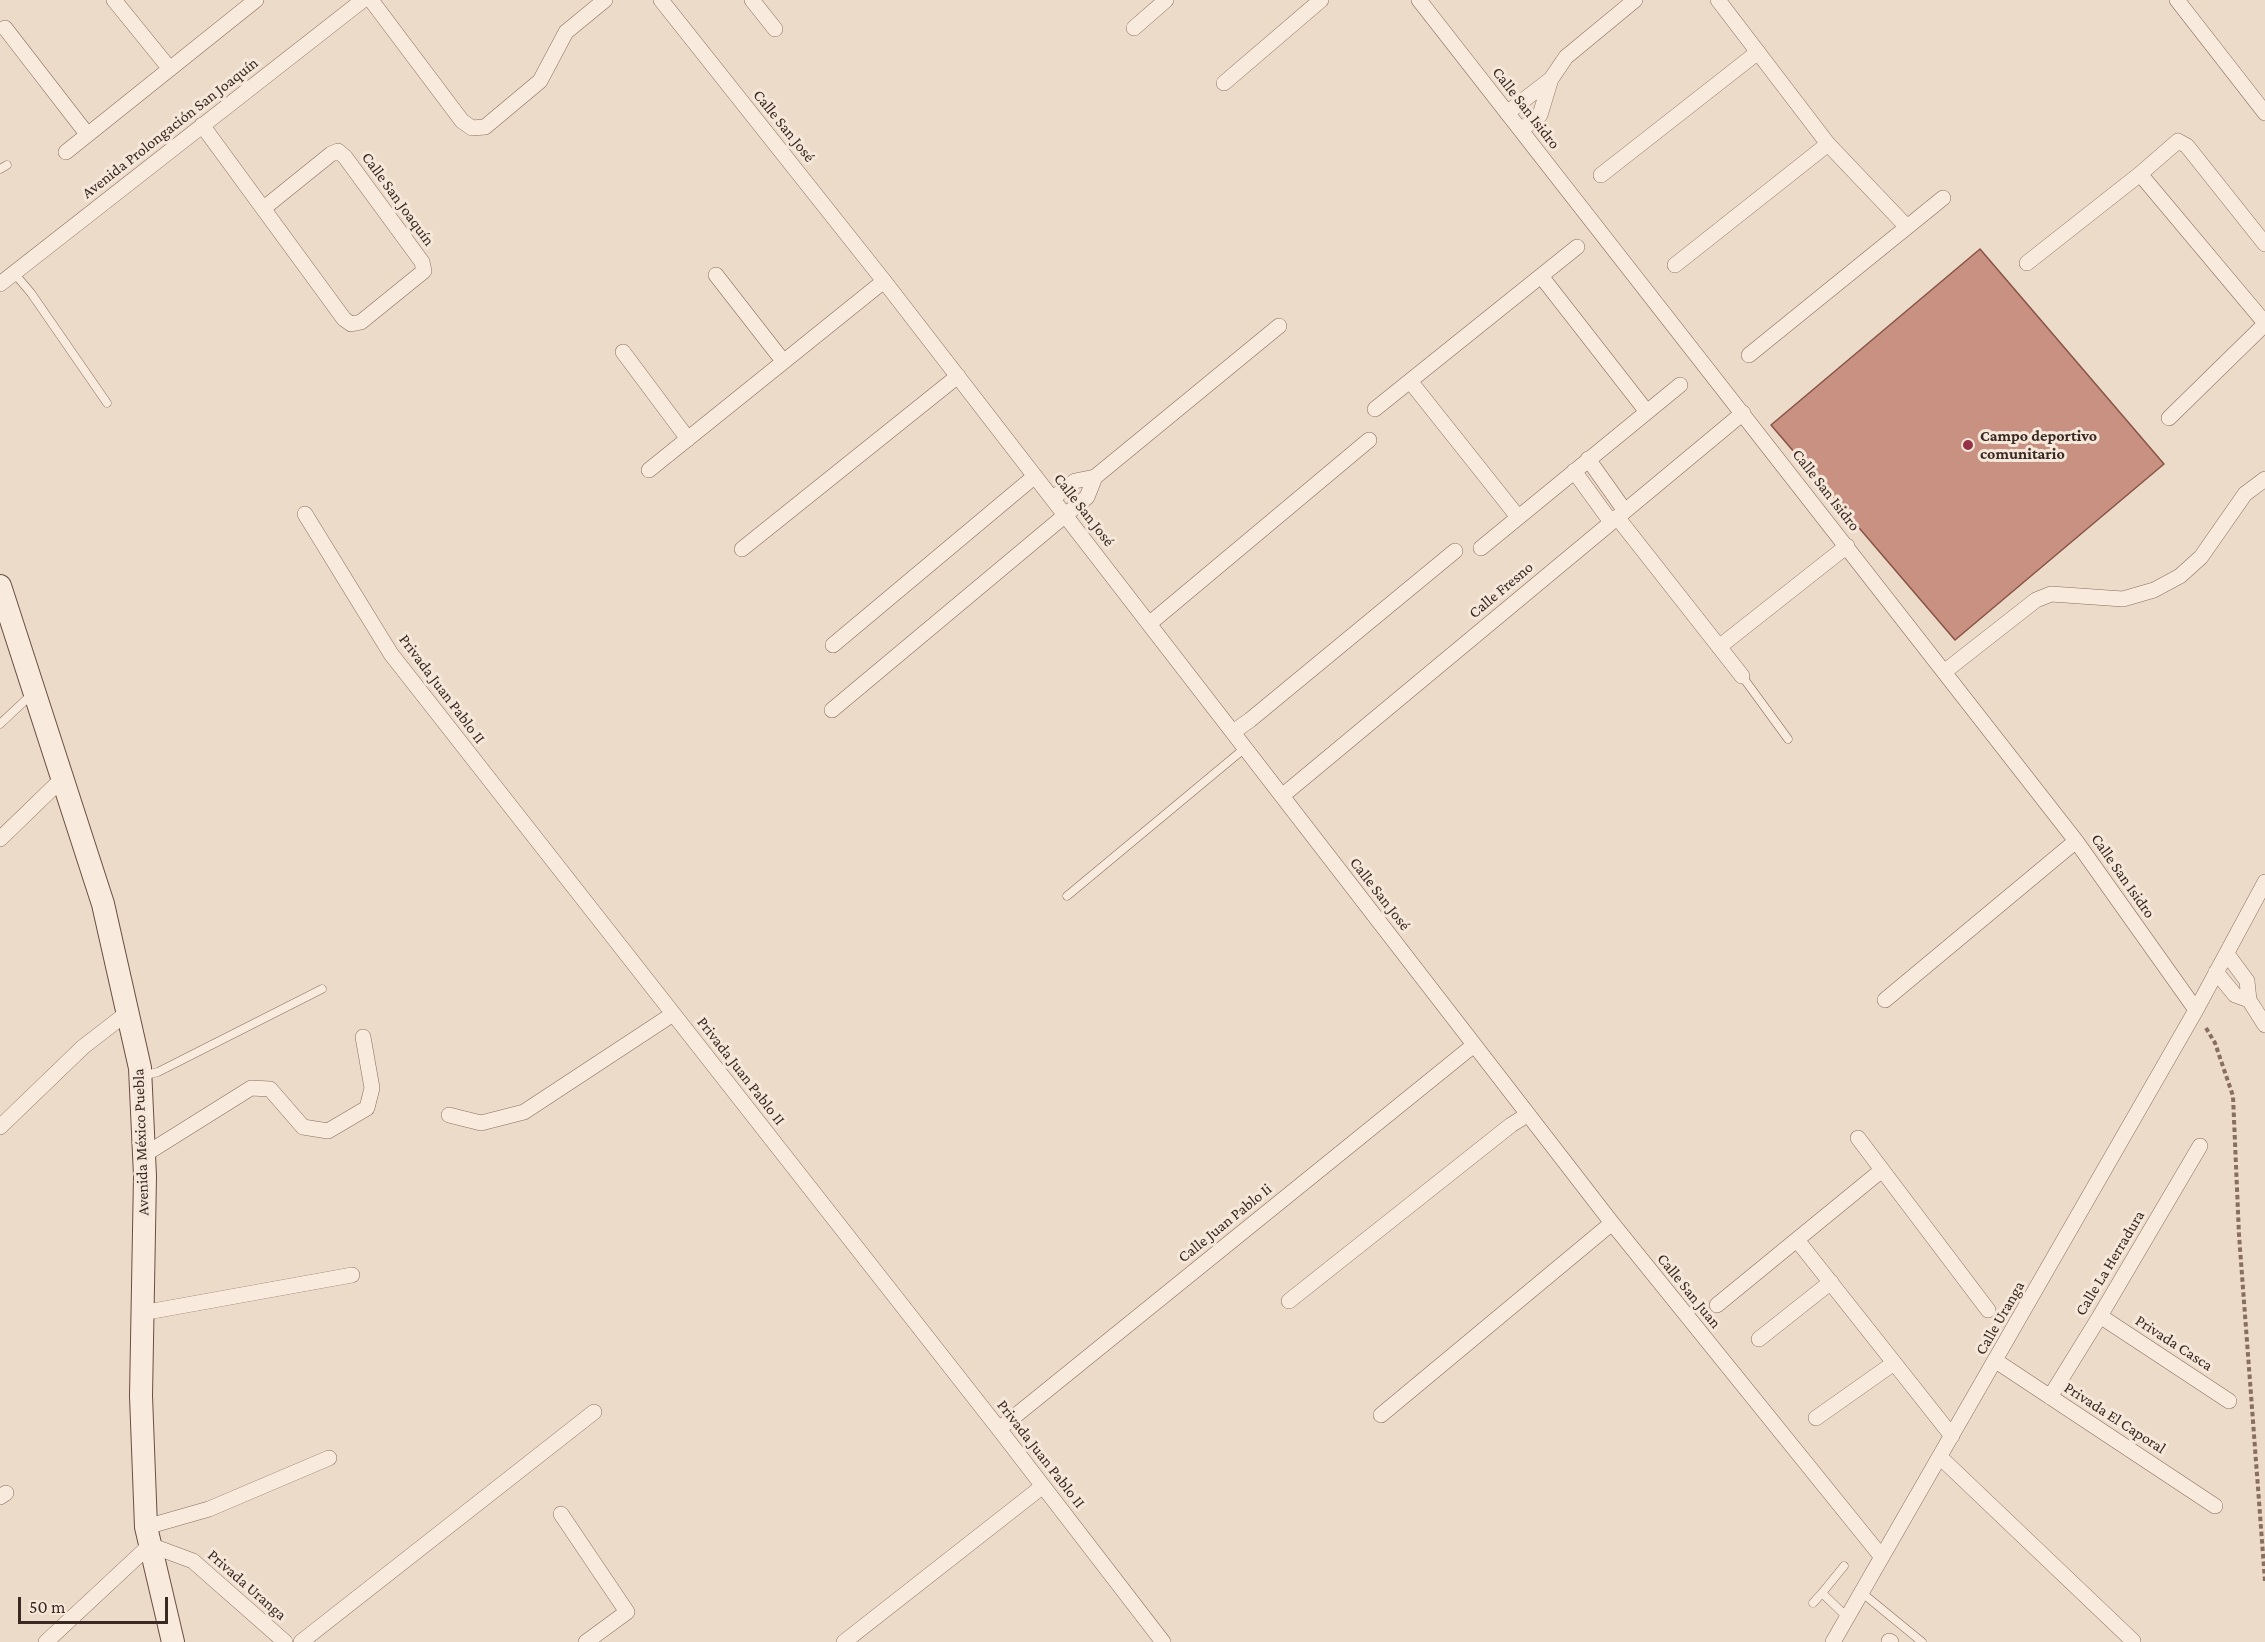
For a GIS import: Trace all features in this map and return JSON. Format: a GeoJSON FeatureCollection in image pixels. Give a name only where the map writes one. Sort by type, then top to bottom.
{"type":"FeatureCollection","features":[{"type":"Feature","properties":{"kind":"main road","name":"Avenida México Puebla"},"geometry":{"type":"LineString","coordinates":[[0,586],[7,630],[34,693],[103,904],[140,1076],[144,1155],[141,1396],[148,1536],[173,1642]]}},
{"type":"Feature","properties":{"kind":"street"},"geometry":{"type":"LineString","coordinates":[[114,0],[170,69]]}},
{"type":"Feature","properties":{"kind":"street","name":"Avenida Prolongación San Joaquín"},"geometry":{"type":"LineString","coordinates":[[0,284],[363,0]]}},
{"type":"Feature","properties":{"kind":"street"},"geometry":{"type":"LineString","coordinates":[[371,0],[462,122],[472,128],[485,127],[540,81],[566,32],[605,0]]}},
{"type":"Feature","properties":{"kind":"street","name":"Calle San José"},"geometry":{"type":"LineString","coordinates":[[661,0],[1053,498],[1474,1045]]}},
{"type":"Feature","properties":{"kind":"street"},"geometry":{"type":"LineString","coordinates":[[752,0],[775,29]]}},
{"type":"Feature","properties":{"kind":"street"},"geometry":{"type":"LineString","coordinates":[[1134,28],[1166,0]]}},
{"type":"Feature","properties":{"kind":"street"},"geometry":{"type":"LineString","coordinates":[[1224,83],[1321,0]]}},
{"type":"Feature","properties":{"kind":"street","name":"Calle San Isidro"},"geometry":{"type":"LineString","coordinates":[[1419,0],[2076,841],[2196,1010]]}},
{"type":"Feature","properties":{"kind":"street"},"geometry":{"type":"LineString","coordinates":[[1521,130],[1540,115],[1551,80],[1566,57],[1635,0]]}},
{"type":"Feature","properties":{"kind":"street"},"geometry":{"type":"LineString","coordinates":[[1718,0],[1828,144],[1907,227]]}},
{"type":"Feature","properties":{"kind":"street"},"geometry":{"type":"LineString","coordinates":[[2177,0],[2265,113]]}},
{"type":"Feature","properties":{"kind":"street"},"geometry":{"type":"LineString","coordinates":[[66,152],[253,1]]}},
{"type":"Feature","properties":{"kind":"street"},"geometry":{"type":"LineString","coordinates":[[5,28],[87,134]]}},
{"type":"Feature","properties":{"kind":"street"},"geometry":{"type":"LineString","coordinates":[[1601,176],[1758,52]]}},
{"type":"Feature","properties":{"kind":"street"},"geometry":{"type":"LineString","coordinates":[[1507,112],[1551,80]]}},
{"type":"Feature","properties":{"kind":"street","name":"Calle San Joaquín"},"geometry":{"type":"LineString","coordinates":[[202,125],[344,319],[351,324],[361,322],[424,271],[422,262],[345,157],[338,151],[331,154],[264,208]]}},
{"type":"Feature","properties":{"kind":"street"},"geometry":{"type":"LineString","coordinates":[[2027,263],[2178,141],[2187,146],[2265,244]]}},
{"type":"Feature","properties":{"kind":"street"},"geometry":{"type":"LineString","coordinates":[[1675,265],[1828,144]]}},
{"type":"Feature","properties":{"kind":"street"},"geometry":{"type":"LineString","coordinates":[[2140,174],[2265,324],[2169,418]]}},
{"type":"Feature","properties":{"kind":"street"},"geometry":{"type":"LineString","coordinates":[[1749,355],[1943,198]]}},
{"type":"Feature","properties":{"kind":"street"},"geometry":{"type":"LineString","coordinates":[[1375,409],[1577,247]]}},
{"type":"Feature","properties":{"kind":"street"},"geometry":{"type":"LineString","coordinates":[[716,275],[783,361]]}},
{"type":"Feature","properties":{"kind":"street"},"geometry":{"type":"LineString","coordinates":[[1541,276],[1647,412]]}},
{"type":"Feature","properties":{"kind":"street"},"geometry":{"type":"LineString","coordinates":[[649,470],[884,281]]}},
{"type":"Feature","properties":{"kind":"street"},"geometry":{"type":"LineString","coordinates":[[1053,498],[1075,481],[1095,477],[1279,326]]}},
{"type":"Feature","properties":{"kind":"street"},"geometry":{"type":"LineString","coordinates":[[623,352],[688,439]]}},
{"type":"Feature","properties":{"kind":"street"},"geometry":{"type":"LineString","coordinates":[[742,549],[958,376]]}},
{"type":"Feature","properties":{"kind":"street"},"geometry":{"type":"LineString","coordinates":[[1410,381],[1518,517]]}},
{"type":"Feature","properties":{"kind":"street"},"geometry":{"type":"LineString","coordinates":[[1481,548],[1680,385]]}},
{"type":"Feature","properties":{"kind":"street","name":"Calle Fresno"},"geometry":{"type":"LineString","coordinates":[[1282,796],[1743,413]]}},
{"type":"Feature","properties":{"kind":"street"},"geometry":{"type":"LineString","coordinates":[[1149,624],[1369,440]]}},
{"type":"Feature","properties":{"kind":"street"},"geometry":{"type":"LineString","coordinates":[[1588,459],[1618,517]]}},
{"type":"Feature","properties":{"kind":"street"},"geometry":{"type":"LineString","coordinates":[[1574,471],[1618,517],[1742,676]]}},
{"type":"Feature","properties":{"kind":"street"},"geometry":{"type":"LineString","coordinates":[[833,645],[1035,477]]}},
{"type":"Feature","properties":{"kind":"street"},"geometry":{"type":"LineString","coordinates":[[832,710],[1087,497],[1095,477]]}},
{"type":"Feature","properties":{"kind":"street"},"geometry":{"type":"LineString","coordinates":[[1944,672],[2036,600],[2051,594],[2123,599],[2154,590],[2180,576],[2201,557],[2245,494],[2265,479]]}},
{"type":"Feature","properties":{"kind":"street","name":"Privada Juan Pablo II"},"geometry":{"type":"LineString","coordinates":[[305,514],[391,654],[999,1429],[1163,1642]]}},
{"type":"Feature","properties":{"kind":"street"},"geometry":{"type":"LineString","coordinates":[[1719,647],[1846,546]]}},
{"type":"Feature","properties":{"kind":"street"},"geometry":{"type":"LineString","coordinates":[[1233,732],[1455,551]]}},
{"type":"Feature","properties":{"kind":"street"},"geometry":{"type":"LineString","coordinates":[[0,839],[62,779]]}},
{"type":"Feature","properties":{"kind":"street"},"geometry":{"type":"LineString","coordinates":[[1885,999],[2076,841]]}},
{"type":"Feature","properties":{"kind":"street","name":"Calle Uranga"},"geometry":{"type":"LineString","coordinates":[[1833,1642],[2196,1010],[2265,882]]}},
{"type":"Feature","properties":{"kind":"street"},"geometry":{"type":"LineString","coordinates":[[2226,954],[2247,981],[2250,1000],[2265,1026]]}},
{"type":"Feature","properties":{"kind":"street"},"geometry":{"type":"LineString","coordinates":[[2216,972],[2235,994],[2250,1000]]}},
{"type":"Feature","properties":{"kind":"street"},"geometry":{"type":"LineString","coordinates":[[0,1127],[83,1047],[127,1013]]}},
{"type":"Feature","properties":{"kind":"street"},"geometry":{"type":"LineString","coordinates":[[449,1115],[481,1123],[524,1112],[673,1014]]}},
{"type":"Feature","properties":{"kind":"street"},"geometry":{"type":"LineString","coordinates":[[144,1155],[251,1088],[270,1089],[303,1127],[328,1131],[367,1108],[372,1088],[363,1037]]}},
{"type":"Feature","properties":{"kind":"street","name":"Calle San Juan"},"geometry":{"type":"LineString","coordinates":[[1474,1045],[1611,1224],[1881,1556]]}},
{"type":"Feature","properties":{"kind":"street","name":"Calle Juan Pablo Ii"},"geometry":{"type":"LineString","coordinates":[[999,1429],[1474,1045]]}},
{"type":"Feature","properties":{"kind":"street"},"geometry":{"type":"LineString","coordinates":[[1289,1301],[1511,1125],[1527,1115]]}},
{"type":"Feature","properties":{"kind":"street"},"geometry":{"type":"LineString","coordinates":[[1858,1138],[1988,1310]]}},
{"type":"Feature","properties":{"kind":"street","name":"Calle La Herradura"},"geometry":{"type":"LineString","coordinates":[[2050,1397],[2200,1146]]}},
{"type":"Feature","properties":{"kind":"street"},"geometry":{"type":"LineString","coordinates":[[1717,1305],[1882,1170]]}},
{"type":"Feature","properties":{"kind":"street"},"geometry":{"type":"LineString","coordinates":[[1381,1415],[1611,1224]]}},
{"type":"Feature","properties":{"kind":"street"},"geometry":{"type":"LineString","coordinates":[[1797,1240],[1952,1436]]}},
{"type":"Feature","properties":{"kind":"street"},"geometry":{"type":"LineString","coordinates":[[142,1312],[352,1275]]}},
{"type":"Feature","properties":{"kind":"street"},"geometry":{"type":"LineString","coordinates":[[1759,1339],[1830,1282]]}},
{"type":"Feature","properties":{"kind":"street","name":"Privada Casca"},"geometry":{"type":"LineString","coordinates":[[2100,1316],[2229,1401]]}},
{"type":"Feature","properties":{"kind":"street","name":"Privada El Caporal"},"geometry":{"type":"LineString","coordinates":[[1996,1361],[2216,1506]]}},
{"type":"Feature","properties":{"kind":"street"},"geometry":{"type":"LineString","coordinates":[[1816,1418],[1894,1363]]}},
{"type":"Feature","properties":{"kind":"street"},"geometry":{"type":"LineString","coordinates":[[301,1642],[594,1412]]}},
{"type":"Feature","properties":{"kind":"street"},"geometry":{"type":"LineString","coordinates":[[1940,1457],[2133,1641]]}},
{"type":"Feature","properties":{"kind":"street"},"geometry":{"type":"LineString","coordinates":[[46,1642],[148,1536],[329,1458]]}},
{"type":"Feature","properties":{"kind":"street"},"geometry":{"type":"LineString","coordinates":[[844,1642],[1043,1486]]}},
{"type":"Feature","properties":{"kind":"street"},"geometry":{"type":"LineString","coordinates":[[561,1514],[627,1612],[586,1642]]}},
{"type":"Feature","properties":{"kind":"street","name":"Privada Uranga"},"geometry":{"type":"LineString","coordinates":[[148,1536],[193,1561],[285,1642]]}},
{"type":"Feature","properties":{"kind":"lane"},"geometry":{"type":"LineString","coordinates":[[14,273],[31,293],[107,403]]}},
{"type":"Feature","properties":{"kind":"lane"},"geometry":{"type":"LineString","coordinates":[[1742,676],[1788,739]]}},
{"type":"Feature","properties":{"kind":"lane"},"geometry":{"type":"LineString","coordinates":[[0,724],[34,693]]}},
{"type":"Feature","properties":{"kind":"lane"},"geometry":{"type":"LineString","coordinates":[[1067,896],[1245,748]]}},
{"type":"Feature","properties":{"kind":"lane"},"geometry":{"type":"LineString","coordinates":[[140,1076],[158,1072],[322,989]]}},
{"type":"Feature","properties":{"kind":"lane"},"geometry":{"type":"LineString","coordinates":[[1813,1603],[1844,1566]]}},
{"type":"Feature","properties":{"kind":"lane"},"geometry":{"type":"LineString","coordinates":[[1861,1592],[1922,1642]]}},
{"type":"Feature","properties":{"kind":"lane"},"geometry":{"type":"LineString","coordinates":[[1822,1593],[1847,1617]]}},
{"type":"Feature","properties":{"kind":"path"},"geometry":{"type":"LineString","coordinates":[[2196,1010],[2215,1043],[2233,1096],[2239,1235],[2265,1581]]}},
{"type":"Feature","properties":{"kind":"building","name":"Campo deportivo comunitario"},"geometry":{"type":"Polygon","coordinates":[[[1980,249],[2164,464],[1955,640],[1771,425],[1980,249]]]}},
{"type":"Feature","properties":{"kind":"place","name":"Campo deportivo comunitario"},"geometry":{"type":"Point","coordinates":[1968,445]}}]}
